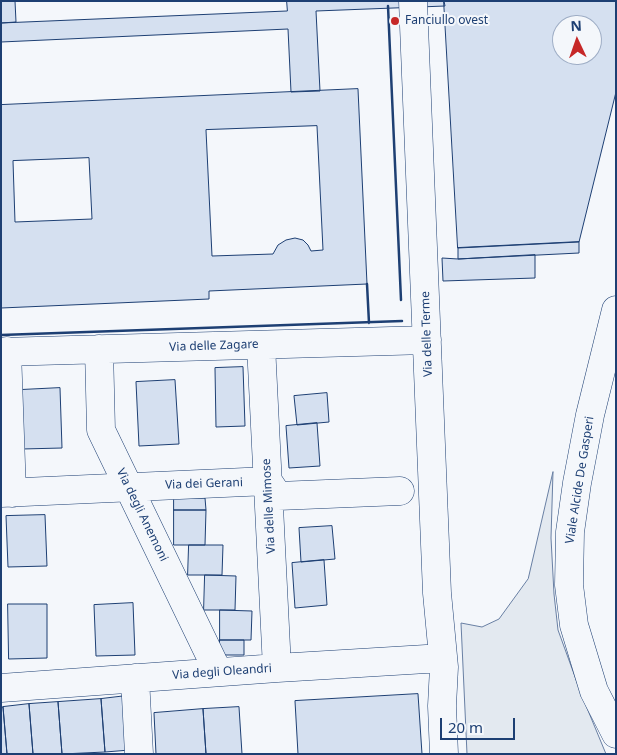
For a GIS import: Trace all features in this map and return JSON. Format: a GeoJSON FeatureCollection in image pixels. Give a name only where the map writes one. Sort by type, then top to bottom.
{"type":"FeatureCollection","features":[{"type":"Feature","properties":{"kind":"street","name":"Via delle Terme"},"geometry":{"type":"LineString","coordinates":[[413,1],[437,583],[443,662]]}},
{"type":"Feature","properties":{"kind":"street","name":"Viale Alcide De Gasperi"},"geometry":{"type":"LineString","coordinates":[[616,310],[590,415],[577,483],[570,532],[569,568],[574,625],[594,691],[616,734]]}},
{"type":"Feature","properties":{"kind":"street","name":"Via delle Zagare"},"geometry":{"type":"LineString","coordinates":[[4,352],[427,340]]}},
{"type":"Feature","properties":{"kind":"street","name":"Via delle Mimose"},"geometry":{"type":"LineString","coordinates":[[261,345],[277,668]]}},
{"type":"Feature","properties":{"kind":"street","name":"Via degli Anemoni"},"geometry":{"type":"LineString","coordinates":[[99,349],[101,430],[218,672]]}},
{"type":"Feature","properties":{"kind":"street"},"geometry":{"type":"LineString","coordinates":[[4,352],[6,493]]}},
{"type":"Feature","properties":{"kind":"street"},"geometry":{"type":"LineString","coordinates":[[268,481],[278,496],[400,491]]}},
{"type":"Feature","properties":{"kind":"street","name":"Via dei Gerani"},"geometry":{"type":"LineString","coordinates":[[6,493],[268,481]]}},
{"type":"Feature","properties":{"kind":"street","name":"Via degli Oleandri"},"geometry":{"type":"LineString","coordinates":[[1,688],[277,668],[443,662]]}},
{"type":"Feature","properties":{"kind":"street"},"geometry":{"type":"LineString","coordinates":[[443,662],[444,754]]}},
{"type":"Feature","properties":{"kind":"street"},"geometry":{"type":"LineString","coordinates":[[443,662],[456,714],[459,754]]}},
{"type":"Feature","properties":{"kind":"street"},"geometry":{"type":"LineString","coordinates":[[135,678],[139,754]]}},
{"type":"Feature","properties":{"kind":"shaded area"},"geometry":{"type":"Polygon","coordinates":[[[553,472],[551,538],[558,630],[606,754],[467,754],[461,623],[482,627],[499,619],[528,579],[553,472]]]}},
{"type":"Feature","properties":{"kind":"building"},"geometry":{"type":"Polygon","coordinates":[[[1,1],[15,1],[16,22],[1,23],[1,1]]]}},
{"type":"Feature","properties":{"kind":"building"},"geometry":{"type":"Polygon","coordinates":[[[287,1],[444,1],[445,6],[316,11],[320,91],[291,92],[288,29],[1,42],[1,23],[287,11],[287,1]]]}},
{"type":"Feature","properties":{"kind":"building"},"geometry":{"type":"Polygon","coordinates":[[[444,1],[616,1],[616,92],[579,242],[458,248],[444,1]]]}},
{"type":"Feature","properties":{"kind":"building"},"geometry":{"type":"Polygon","coordinates":[[[358,89],[367,284],[209,291],[209,299],[1,308],[1,105],[358,89]],[[317,126],[206,130],[212,256],[273,254],[278,245],[286,240],[295,238],[303,240],[311,251],[323,250],[317,126]],[[89,158],[13,161],[15,222],[92,219],[89,158]]]}},
{"type":"Feature","properties":{"kind":"building"},"geometry":{"type":"Polygon","coordinates":[[[579,242],[579,253],[458,259],[458,248],[579,242]]]}},
{"type":"Feature","properties":{"kind":"building"},"geometry":{"type":"Polygon","coordinates":[[[535,255],[535,278],[443,281],[442,258],[458,259],[535,255]]]}},
{"type":"Feature","properties":{"kind":"building"},"geometry":{"type":"Polygon","coordinates":[[[243,367],[245,426],[216,427],[215,368],[243,367]]]}},
{"type":"Feature","properties":{"kind":"building"},"geometry":{"type":"Polygon","coordinates":[[[175,380],[179,444],[139,446],[136,382],[175,380]]]}},
{"type":"Feature","properties":{"kind":"building"},"geometry":{"type":"Polygon","coordinates":[[[60,388],[62,448],[22,449],[20,390],[60,388]]]}},
{"type":"Feature","properties":{"kind":"building"},"geometry":{"type":"Polygon","coordinates":[[[327,393],[329,422],[297,425],[294,396],[327,393]]]}},
{"type":"Feature","properties":{"kind":"building"},"geometry":{"type":"Polygon","coordinates":[[[317,423],[320,466],[289,468],[286,426],[317,423]]]}},
{"type":"Feature","properties":{"kind":"building"},"geometry":{"type":"Polygon","coordinates":[[[174,498],[205,498],[206,510],[174,510],[174,498]]]}},
{"type":"Feature","properties":{"kind":"building"},"geometry":{"type":"Polygon","coordinates":[[[174,510],[206,510],[205,545],[174,545],[174,510]]]}},
{"type":"Feature","properties":{"kind":"building"},"geometry":{"type":"Polygon","coordinates":[[[45,515],[47,566],[8,567],[6,516],[45,515]]]}},
{"type":"Feature","properties":{"kind":"building"},"geometry":{"type":"Polygon","coordinates":[[[332,526],[335,559],[301,562],[299,528],[332,526]]]}},
{"type":"Feature","properties":{"kind":"building"},"geometry":{"type":"Polygon","coordinates":[[[189,545],[223,545],[222,575],[188,575],[189,545]]]}},
{"type":"Feature","properties":{"kind":"building"},"geometry":{"type":"Polygon","coordinates":[[[324,560],[327,605],[295,608],[292,563],[324,560]]]}},
{"type":"Feature","properties":{"kind":"building"},"geometry":{"type":"Polygon","coordinates":[[[205,575],[236,576],[235,610],[204,610],[205,575]]]}},
{"type":"Feature","properties":{"kind":"building"},"geometry":{"type":"Polygon","coordinates":[[[133,603],[135,655],[96,656],[94,605],[133,603]]]}},
{"type":"Feature","properties":{"kind":"building"},"geometry":{"type":"Polygon","coordinates":[[[8,604],[47,604],[47,658],[9,659],[8,604]]]}},
{"type":"Feature","properties":{"kind":"building"},"geometry":{"type":"Polygon","coordinates":[[[220,610],[252,611],[251,640],[220,640],[220,610]]]}},
{"type":"Feature","properties":{"kind":"building"},"geometry":{"type":"Polygon","coordinates":[[[220,640],[244,640],[244,655],[219,655],[220,640]]]}},
{"type":"Feature","properties":{"kind":"building"},"geometry":{"type":"Polygon","coordinates":[[[418,694],[422,754],[298,754],[295,701],[418,694]]]}},
{"type":"Feature","properties":{"kind":"building"},"geometry":{"type":"Polygon","coordinates":[[[126,696],[130,750],[105,752],[101,699],[126,696]]]}},
{"type":"Feature","properties":{"kind":"building"},"geometry":{"type":"Polygon","coordinates":[[[101,699],[105,752],[62,754],[58,702],[101,699]]]}},
{"type":"Feature","properties":{"kind":"building"},"geometry":{"type":"Polygon","coordinates":[[[58,702],[62,754],[33,754],[29,704],[58,702]]]}},
{"type":"Feature","properties":{"kind":"building"},"geometry":{"type":"Polygon","coordinates":[[[29,704],[33,754],[7,754],[3,707],[29,704]]]}},
{"type":"Feature","properties":{"kind":"building"},"geometry":{"type":"Polygon","coordinates":[[[1,707],[3,707],[7,754],[1,754],[1,707]]]}},
{"type":"Feature","properties":{"kind":"building"},"geometry":{"type":"Polygon","coordinates":[[[239,707],[242,754],[206,754],[203,709],[239,707]]]}},
{"type":"Feature","properties":{"kind":"building"},"geometry":{"type":"Polygon","coordinates":[[[203,709],[206,754],[156,754],[154,713],[203,709]]]}},
{"type":"Feature","properties":{"kind":"wall"},"geometry":{"type":"LineString","coordinates":[[388,6],[401,300]]}},
{"type":"Feature","properties":{"kind":"wall"},"geometry":{"type":"LineString","coordinates":[[367,284],[369,323]]}},
{"type":"Feature","properties":{"kind":"wall"},"geometry":{"type":"LineString","coordinates":[[1,335],[402,321]]}},
{"type":"Feature","properties":{"kind":"place","name":"Fanciullo ovest"},"geometry":{"type":"Point","coordinates":[395,21]}}]}
